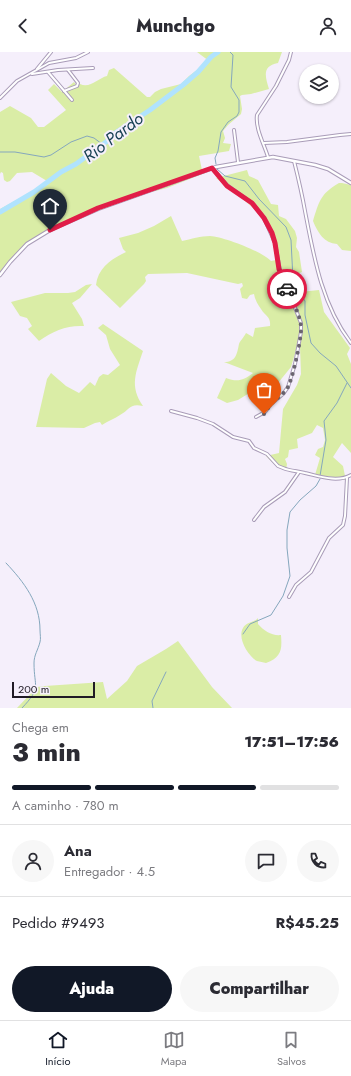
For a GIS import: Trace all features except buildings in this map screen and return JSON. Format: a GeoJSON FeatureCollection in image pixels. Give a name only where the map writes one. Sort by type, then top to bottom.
{"type":"FeatureCollection","features":[{"type":"Feature","properties":{"kind":"street"},"geometry":{"type":"LineString","coordinates":[[36,70],[51,52]]}},
{"type":"Feature","properties":{"kind":"street"},"geometry":{"type":"LineString","coordinates":[[0,98],[17,80],[36,70],[55,61],[76,58],[88,52]]}},
{"type":"Feature","properties":{"kind":"street"},"geometry":{"type":"LineString","coordinates":[[268,157],[258,126],[257,115],[276,86],[289,60],[291,52]]}},
{"type":"Feature","properties":{"kind":"street"},"geometry":{"type":"LineString","coordinates":[[30,74],[93,68]]}},
{"type":"Feature","properties":{"kind":"street"},"geometry":{"type":"LineString","coordinates":[[64,91],[77,86],[78,83],[68,70]]}},
{"type":"Feature","properties":{"kind":"street"},"geometry":{"type":"LineString","coordinates":[[48,72],[72,100]]}},
{"type":"Feature","properties":{"kind":"street"},"geometry":{"type":"LineString","coordinates":[[234,130],[238,162]]}},
{"type":"Feature","properties":{"kind":"street"},"geometry":{"type":"LineString","coordinates":[[264,143],[287,142],[340,134],[351,134]]}},
{"type":"Feature","properties":{"kind":"street"},"geometry":{"type":"LineString","coordinates":[[0,275],[27,244],[50,230],[98,208],[212,168],[268,157],[294,160],[328,169],[351,183]]}},
{"type":"Feature","properties":{"kind":"street"},"geometry":{"type":"LineString","coordinates":[[294,160],[311,242],[327,303],[351,343]]}},
{"type":"Feature","properties":{"kind":"street"},"geometry":{"type":"LineString","coordinates":[[212,168],[227,186],[252,203],[264,218],[272,233],[275,243],[281,276],[301,323],[301,332],[295,364],[288,387],[265,412],[256,417]]}},
{"type":"Feature","properties":{"kind":"street"},"geometry":{"type":"LineString","coordinates":[[171,411],[184,413],[208,422],[233,437],[249,442],[254,448],[267,454],[278,466],[283,468],[339,478],[346,478],[351,475]]}},
{"type":"Feature","properties":{"kind":"street"},"geometry":{"type":"LineString","coordinates":[[254,520],[264,507],[285,492],[299,472]]}},
{"type":"Feature","properties":{"kind":"street"},"geometry":{"type":"LineString","coordinates":[[289,597],[296,585],[311,572],[329,538],[343,525],[345,516],[346,478]]}},
{"type":"Feature","properties":{"kind":"green space"},"geometry":{"type":"Polygon","coordinates":[[[197,52],[282,52],[278,63],[269,66],[267,69],[266,80],[269,89],[240,96],[242,109],[241,114],[223,131],[225,138],[223,143],[231,144],[229,151],[199,156],[202,170],[210,171],[167,188],[120,200],[46,233],[31,242],[0,273],[0,209],[33,191],[47,181],[32,172],[17,173],[10,181],[7,182],[4,180],[3,173],[1,172],[0,174],[0,112],[10,106],[31,118],[38,127],[44,127],[66,110],[48,90],[54,84],[62,92],[74,82],[77,86],[80,84],[91,84],[107,76],[109,70],[114,68],[147,97],[150,97],[161,89],[181,84],[209,61],[197,52]]]}},
{"type":"Feature","properties":{"kind":"green space"},"geometry":{"type":"Polygon","coordinates":[[[247,170],[249,176],[258,180],[271,204],[278,205],[279,216],[286,219],[295,231],[297,238],[296,247],[299,252],[302,272],[297,274],[300,292],[319,290],[324,312],[350,348],[347,354],[351,364],[351,453],[342,443],[333,457],[343,466],[347,479],[346,481],[342,478],[315,475],[320,458],[315,455],[318,449],[323,447],[325,440],[323,428],[317,425],[312,433],[297,439],[298,448],[289,450],[288,457],[285,459],[287,464],[286,470],[277,467],[266,456],[279,453],[283,409],[297,385],[301,374],[300,347],[297,347],[291,367],[278,383],[262,377],[251,392],[238,400],[227,403],[217,398],[226,378],[240,380],[253,373],[224,362],[231,361],[235,357],[240,343],[246,333],[253,337],[255,328],[270,326],[269,318],[259,306],[254,294],[250,295],[247,299],[242,298],[240,289],[243,286],[242,283],[238,284],[187,273],[148,274],[145,277],[146,281],[144,284],[120,308],[96,285],[102,269],[110,261],[126,252],[123,249],[119,238],[138,233],[171,216],[182,241],[203,236],[216,237],[251,249],[271,261],[276,260],[273,239],[263,220],[249,204],[216,178],[247,170]]]}},
{"type":"Feature","properties":{"kind":"green space"},"geometry":{"type":"Polygon","coordinates":[[[339,183],[351,185],[351,251],[342,250],[337,244],[328,242],[319,233],[313,221],[321,199],[328,191],[339,183]]]}},
{"type":"Feature","properties":{"kind":"green space"},"geometry":{"type":"Polygon","coordinates":[[[92,284],[80,298],[72,303],[82,319],[84,326],[60,329],[39,341],[28,329],[32,326],[27,318],[20,316],[11,302],[45,293],[75,292],[86,285],[92,284]]]}},
{"type":"Feature","properties":{"kind":"green space"},"geometry":{"type":"Polygon","coordinates":[[[103,324],[143,351],[136,372],[135,385],[136,392],[143,406],[132,406],[102,425],[100,422],[84,428],[36,427],[47,379],[51,373],[66,386],[79,393],[90,382],[95,386],[99,377],[103,374],[108,375],[120,365],[110,349],[106,335],[98,328],[103,324]]]}},
{"type":"Feature","properties":{"kind":"green space"},"geometry":{"type":"Polygon","coordinates":[[[258,618],[258,624],[263,629],[274,635],[281,635],[280,652],[275,658],[266,663],[257,661],[250,655],[242,642],[241,637],[244,626],[258,618]]]}},
{"type":"Feature","properties":{"kind":"green space"},"geometry":{"type":"Polygon","coordinates":[[[178,641],[212,687],[232,708],[17,708],[37,687],[45,686],[103,682],[107,699],[127,681],[137,666],[178,641]]]}},
{"type":"Feature","properties":{"kind":"waterway","name":"Rio Pardo"},"geometry":{"type":"LineString","coordinates":[[0,212],[34,192],[61,172],[76,164],[106,142],[115,133],[150,110],[183,85],[218,52]]}},
{"type":"Feature","properties":{"kind":"waterway"},"geometry":{"type":"LineString","coordinates":[[216,164],[215,158],[218,151],[221,132],[228,122],[237,116],[239,112],[239,100],[231,87],[233,55],[230,52]]}},
{"type":"Feature","properties":{"kind":"waterway"},"geometry":{"type":"LineString","coordinates":[[0,152],[15,152],[44,157],[51,155],[71,142],[87,136],[94,138],[102,144]]}},
{"type":"Feature","properties":{"kind":"waterway"},"geometry":{"type":"LineString","coordinates":[[217,169],[225,176],[245,181],[259,199],[286,227],[291,240],[293,279],[305,301],[305,315],[311,343],[320,353],[336,366],[351,388]]}},
{"type":"Feature","properties":{"kind":"waterway"},"geometry":{"type":"LineString","coordinates":[[320,476],[326,440],[324,421],[337,403],[347,383]]}},
{"type":"Feature","properties":{"kind":"waterway"},"geometry":{"type":"LineString","coordinates":[[243,634],[250,624],[271,615],[283,596],[290,576],[287,548],[287,530],[290,512],[300,500],[316,486],[320,479]]}},
{"type":"Feature","properties":{"kind":"waterway"},"geometry":{"type":"LineString","coordinates":[[6,563],[25,585],[34,602],[39,620],[40,641],[34,663],[36,687],[32,696],[22,708]]}},
{"type":"Feature","properties":{"kind":"waterway"},"geometry":{"type":"LineString","coordinates":[[153,708],[152,701],[166,672]]}},
{"type":"Feature","properties":{"kind":"way so far"},"geometry":{"type":"LineString","coordinates":[[264,414],[271,404],[287,390],[295,364],[300,339],[301,323],[287,289]]}},
{"type":"Feature","properties":{"kind":"route"},"geometry":{"type":"LineString","coordinates":[[50,230],[98,208],[212,168],[227,186],[252,203],[264,218],[272,233],[279,269],[287,289]]}}]}
